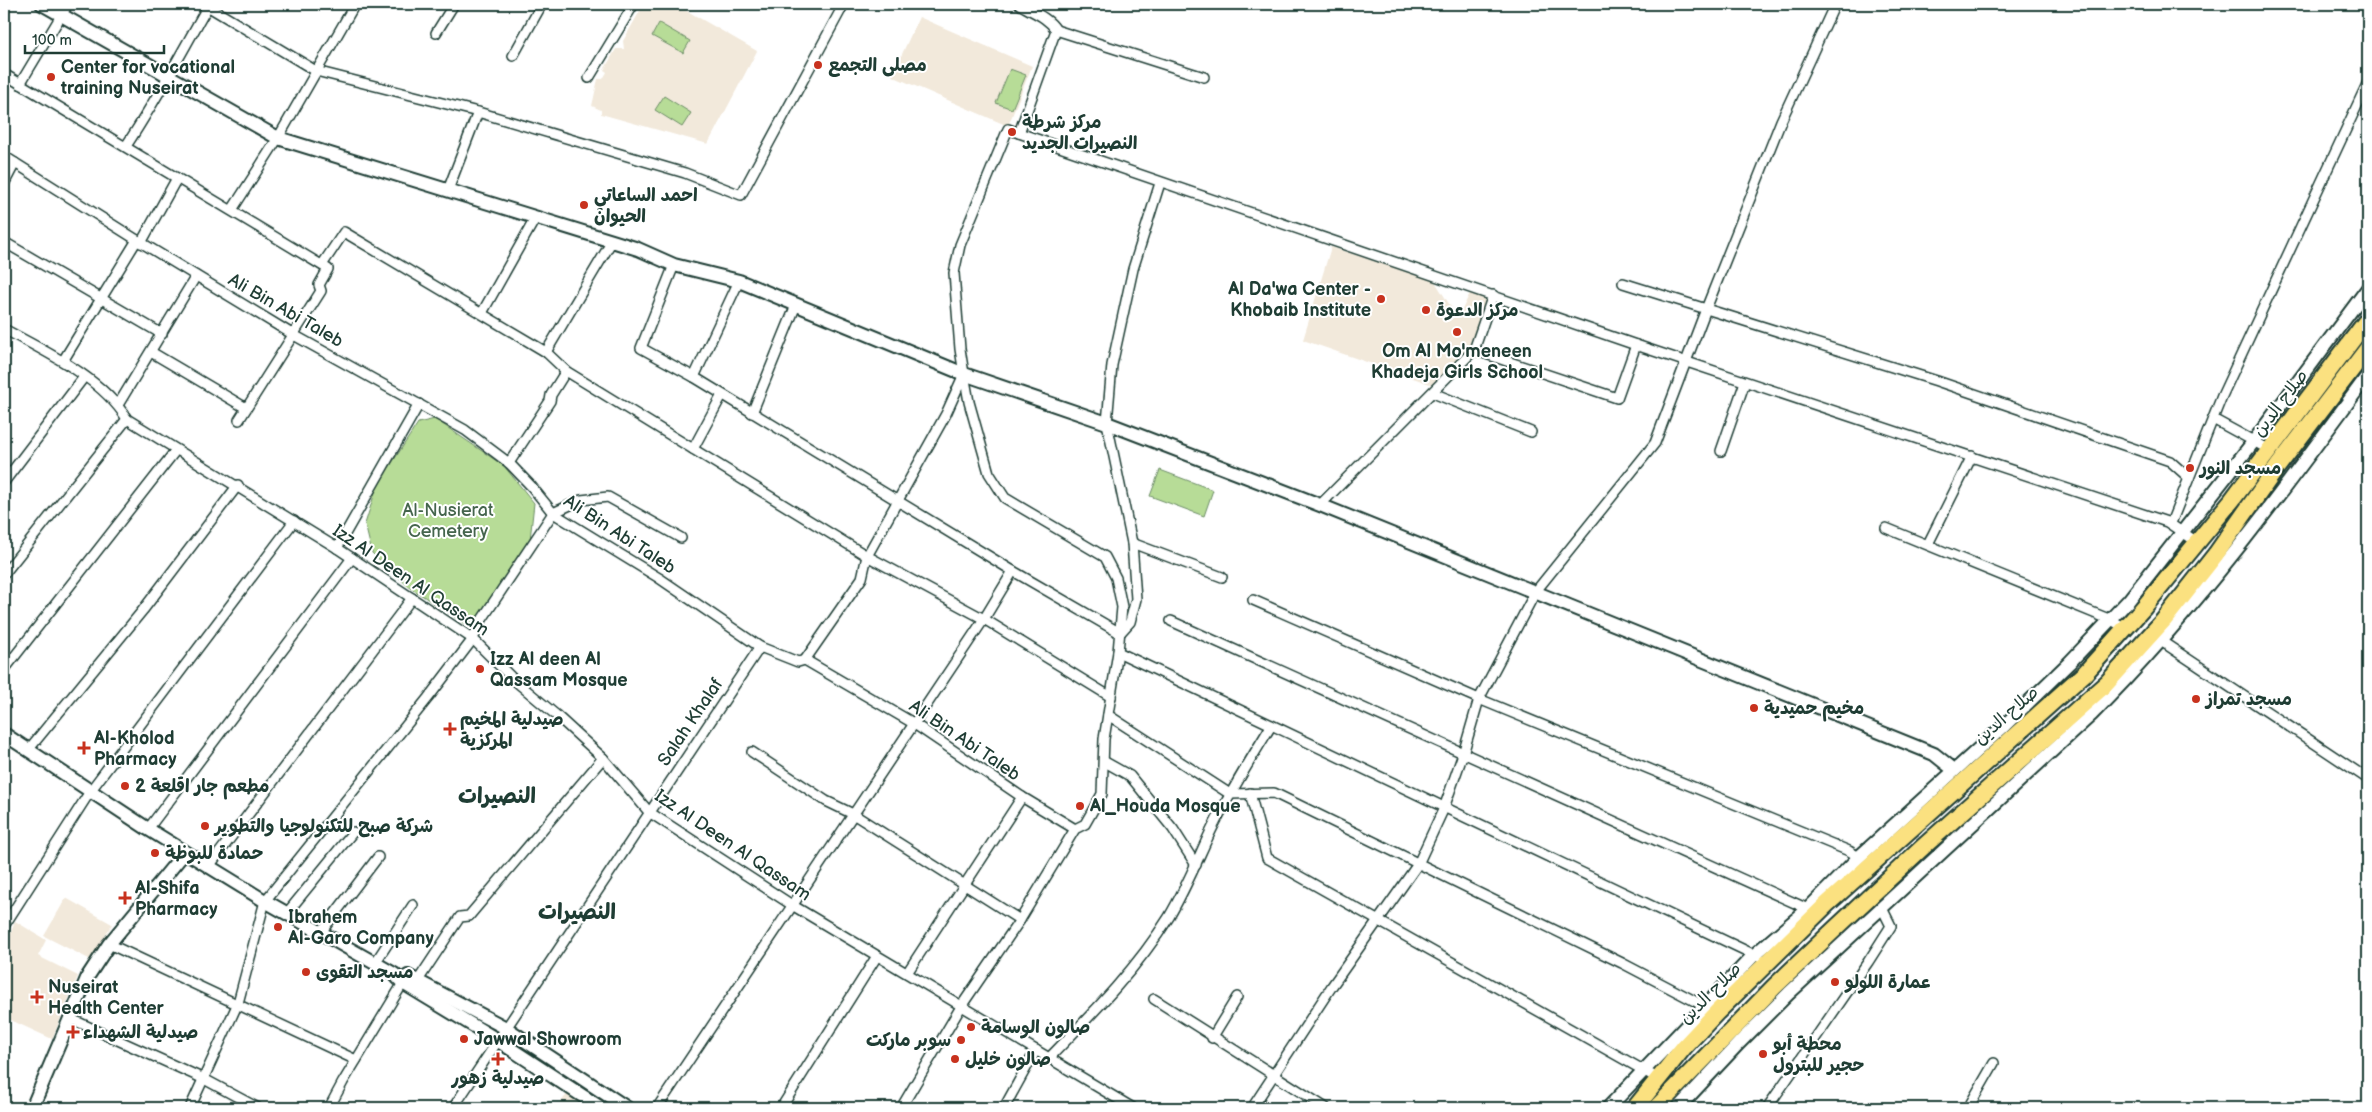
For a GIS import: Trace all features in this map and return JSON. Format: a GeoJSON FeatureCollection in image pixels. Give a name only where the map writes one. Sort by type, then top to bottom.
{"type":"FeatureCollection","features":[{"type":"Feature","properties":{"kind":"highway","name":"صلاح الدين"},"geometry":{"type":"LineString","coordinates":[[1635,1108],[1659,1079],[1710,1009],[1762,958],[2085,673],[2126,628],[2197,542],[2270,450],[2368,319]]}},
{"type":"Feature","properties":{"kind":"highway","name":"صلاح الدين"},"geometry":{"type":"LineString","coordinates":[[1656,1108],[1774,987],[1836,928],[2107,683],[2164,620],[2216,554],[2278,466],[2368,348]]}},
{"type":"Feature","properties":{"kind":"main road"},"geometry":{"type":"LineString","coordinates":[[42,4],[65,9],[167,75],[278,138],[638,249],[674,265],[739,281],[964,374],[1107,423],[1536,591],[1926,751],[1946,762],[1954,770]]}},
{"type":"Feature","properties":{"kind":"main road"},"geometry":{"type":"LineString","coordinates":[[1762,958],[1859,857],[2012,718],[2111,620],[2129,600],[2254,441],[2368,288]]}},
{"type":"Feature","properties":{"kind":"main road"},"geometry":{"type":"LineString","coordinates":[[1678,1108],[1739,1042],[2092,714],[2161,641],[2277,495],[2368,375]]}},
{"type":"Feature","properties":{"kind":"main road"},"geometry":{"type":"LineString","coordinates":[[4,734],[185,852],[210,865],[265,901],[407,981],[601,1108]]}},
{"type":"Feature","properties":{"kind":"main road"},"geometry":{"type":"LineString","coordinates":[[32,1108],[88,976],[109,944],[185,852]]}},
{"type":"Feature","properties":{"kind":"main road"},"geometry":{"type":"LineString","coordinates":[[407,981],[506,1028],[627,1108]]}},
{"type":"Feature","properties":{"kind":"main road"},"geometry":{"type":"LineString","coordinates":[[1608,1108],[1643,1070],[1710,1009]]}},
{"type":"Feature","properties":{"kind":"street"},"geometry":{"type":"LineString","coordinates":[[436,33],[454,4]]}},
{"type":"Feature","properties":{"kind":"street"},"geometry":{"type":"LineString","coordinates":[[513,56],[542,4]]}},
{"type":"Feature","properties":{"kind":"street"},"geometry":{"type":"LineString","coordinates":[[589,78],[634,4]]}},
{"type":"Feature","properties":{"kind":"street"},"geometry":{"type":"LineString","coordinates":[[126,146],[148,113],[206,5],[316,70],[478,112],[685,174],[741,195],[844,4]]}},
{"type":"Feature","properties":{"kind":"street"},"geometry":{"type":"LineString","coordinates":[[1019,4],[1043,17],[1056,30],[1204,77]]}},
{"type":"Feature","properties":{"kind":"street"},"geometry":{"type":"LineString","coordinates":[[1252,1108],[1275,1076],[1332,986],[1418,864],[1444,808],[1463,754],[1479,699],[1536,591],[1655,443],[1781,121],[1835,4]]}},
{"type":"Feature","properties":{"kind":"street"},"geometry":{"type":"LineString","coordinates":[[232,210],[278,138],[350,5]]}},
{"type":"Feature","properties":{"kind":"street"},"geometry":{"type":"LineString","coordinates":[[20,84],[65,9]]}},
{"type":"Feature","properties":{"kind":"street"},"geometry":{"type":"LineString","coordinates":[[1019,133],[1056,30]]}},
{"type":"Feature","properties":{"kind":"street"},"geometry":{"type":"LineString","coordinates":[[4,74],[328,269],[319,285],[321,291],[239,420]]}},
{"type":"Feature","properties":{"kind":"street"},"geometry":{"type":"LineString","coordinates":[[2171,523],[2213,418],[2368,82]]}},
{"type":"Feature","properties":{"kind":"street"},"geometry":{"type":"LineString","coordinates":[[448,190],[478,112]]}},
{"type":"Feature","properties":{"kind":"street"},"geometry":{"type":"LineString","coordinates":[[901,1108],[962,1006],[1020,920],[1075,829],[1085,824],[1102,794],[1105,762],[1104,739],[1118,652],[1122,607],[1116,578],[1105,557],[1005,498],[989,473],[969,402],[960,350],[954,273],[960,244],[1008,129],[1160,183],[1745,382],[2171,523],[2197,542]]}},
{"type":"Feature","properties":{"kind":"street","name":"Ali Bin Abi Taleb"},"geometry":{"type":"LineString","coordinates":[[4,156],[292,334],[465,430],[509,463],[553,513],[659,578],[760,647],[798,662],[805,660],[913,724],[1022,797],[1075,829]]}},
{"type":"Feature","properties":{"kind":"street"},"geometry":{"type":"LineString","coordinates":[[4,184],[15,163]]}},
{"type":"Feature","properties":{"kind":"street"},"geometry":{"type":"LineString","coordinates":[[63,361],[177,178]]}},
{"type":"Feature","properties":{"kind":"street"},"geometry":{"type":"LineString","coordinates":[[1120,633],[1130,622],[1136,598],[1132,543],[1107,423],[1112,365],[1131,279],[1160,183]]}},
{"type":"Feature","properties":{"kind":"street"},"geometry":{"type":"LineString","coordinates":[[482,313],[536,217]]}},
{"type":"Feature","properties":{"kind":"street"},"geometry":{"type":"LineString","coordinates":[[322,265],[344,232],[546,352],[566,371],[867,556],[984,619],[1110,697]]}},
{"type":"Feature","properties":{"kind":"street"},"geometry":{"type":"LineString","coordinates":[[546,352],[612,241]]}},
{"type":"Feature","properties":{"kind":"street"},"geometry":{"type":"LineString","coordinates":[[4,242],[162,334]]}},
{"type":"Feature","properties":{"kind":"street"},"geometry":{"type":"LineString","coordinates":[[674,265],[641,348],[694,376],[722,395],[1013,571],[1120,633]]}},
{"type":"Feature","properties":{"kind":"street"},"geometry":{"type":"LineString","coordinates":[[118,405],[196,276]]}},
{"type":"Feature","properties":{"kind":"street"},"geometry":{"type":"LineString","coordinates":[[694,376],[739,281]]}},
{"type":"Feature","properties":{"kind":"street"},"geometry":{"type":"LineString","coordinates":[[1623,283],[1937,381],[2170,461],[2189,478]]}},
{"type":"Feature","properties":{"kind":"street"},"geometry":{"type":"LineString","coordinates":[[1320,505],[1433,394],[1474,350],[1493,295]]}},
{"type":"Feature","properties":{"kind":"street"},"geometry":{"type":"LineString","coordinates":[[752,413],[796,304]]}},
{"type":"Feature","properties":{"kind":"street","name":"Izz Al Deen Al Qassam"},"geometry":{"type":"LineString","coordinates":[[4,329],[63,361],[118,405],[127,419],[176,450],[238,485],[337,548],[473,639],[513,679],[556,715],[602,758],[649,812],[792,905],[1133,1108]]}},
{"type":"Feature","properties":{"kind":"street"},"geometry":{"type":"LineString","coordinates":[[1474,350],[1617,398],[1636,345]]}},
{"type":"Feature","properties":{"kind":"street"},"geometry":{"type":"LineString","coordinates":[[150,352],[246,408]]}},
{"type":"Feature","properties":{"kind":"street"},"geometry":{"type":"LineString","coordinates":[[509,463],[550,401],[551,395],[566,371]]}},
{"type":"Feature","properties":{"kind":"street"},"geometry":{"type":"LineString","coordinates":[[805,660],[862,578],[867,556],[946,414],[964,374]]}},
{"type":"Feature","properties":{"kind":"street"},"geometry":{"type":"LineString","coordinates":[[4,482],[84,377]]}},
{"type":"Feature","properties":{"kind":"street"},"geometry":{"type":"LineString","coordinates":[[1722,451],[1745,382]]}},
{"type":"Feature","properties":{"kind":"street"},"geometry":{"type":"LineString","coordinates":[[1433,394],[1531,432]]}},
{"type":"Feature","properties":{"kind":"street"},"geometry":{"type":"LineString","coordinates":[[693,449],[722,395]]}},
{"type":"Feature","properties":{"kind":"street"},"geometry":{"type":"LineString","coordinates":[[337,548],[419,404]]}},
{"type":"Feature","properties":{"kind":"street"},"geometry":{"type":"LineString","coordinates":[[2213,418],[2270,450]]}},
{"type":"Feature","properties":{"kind":"street"},"geometry":{"type":"LineString","coordinates":[[4,574],[127,419]]}},
{"type":"Feature","properties":{"kind":"street"},"geometry":{"type":"LineString","coordinates":[[4,670],[176,450]]}},
{"type":"Feature","properties":{"kind":"street"},"geometry":{"type":"LineString","coordinates":[[1928,544],[1972,456]]}},
{"type":"Feature","properties":{"kind":"street"},"geometry":{"type":"LineString","coordinates":[[29,749],[143,610],[238,485]]}},
{"type":"Feature","properties":{"kind":"street"},"geometry":{"type":"LineString","coordinates":[[190,1108],[238,1003],[265,901],[473,639],[481,621],[553,513],[581,500],[608,497],[680,538]]}},
{"type":"Feature","properties":{"kind":"street"},"geometry":{"type":"LineString","coordinates":[[4,926],[91,790],[294,521]]}},
{"type":"Feature","properties":{"kind":"street"},"geometry":{"type":"LineString","coordinates":[[1886,528],[2111,620],[2126,628]]}},
{"type":"Feature","properties":{"kind":"street"},"geometry":{"type":"LineString","coordinates":[[1132,543],[1222,577]]}},
{"type":"Feature","properties":{"kind":"street"},"geometry":{"type":"LineString","coordinates":[[148,829],[352,558]]}},
{"type":"Feature","properties":{"kind":"street"},"geometry":{"type":"LineString","coordinates":[[658,1108],[984,619],[1013,571]]}},
{"type":"Feature","properties":{"kind":"street"},"geometry":{"type":"LineString","coordinates":[[210,865],[412,598]]}},
{"type":"Feature","properties":{"kind":"street"},"geometry":{"type":"LineString","coordinates":[[1253,600],[1479,699],[1849,851],[1859,857]]}},
{"type":"Feature","properties":{"kind":"street"},"geometry":{"type":"LineString","coordinates":[[1171,621],[1808,909]]}},
{"type":"Feature","properties":{"kind":"street"},"geometry":{"type":"LineString","coordinates":[[2161,641],[2368,779]]}},
{"type":"Feature","properties":{"kind":"street","name":"Salah Khalaf"},"geometry":{"type":"LineString","coordinates":[[453,1108],[760,647]]}},
{"type":"Feature","properties":{"kind":"street"},"geometry":{"type":"LineString","coordinates":[[1118,652],[1270,726],[1762,958]]}},
{"type":"Feature","properties":{"kind":"street"},"geometry":{"type":"LineString","coordinates":[[1108,715],[1230,794],[1274,793],[1622,963],[1710,1009]]}},
{"type":"Feature","properties":{"kind":"street"},"geometry":{"type":"LineString","coordinates":[[1049,1058],[1123,982],[1168,918],[1188,886],[1230,794],[1270,726]]}},
{"type":"Feature","properties":{"kind":"street"},"geometry":{"type":"LineString","coordinates":[[752,752],[826,801],[853,814],[1020,920]]}},
{"type":"Feature","properties":{"kind":"street"},"geometry":{"type":"LineString","coordinates":[[330,1108],[356,1060],[407,981],[460,918],[469,916],[602,758]]}},
{"type":"Feature","properties":{"kind":"street"},"geometry":{"type":"LineString","coordinates":[[1105,762],[1130,776],[1173,829],[1196,865]]}},
{"type":"Feature","properties":{"kind":"street"},"geometry":{"type":"LineString","coordinates":[[1250,793],[1267,858],[1659,1079]]}},
{"type":"Feature","properties":{"kind":"street"},"geometry":{"type":"LineString","coordinates":[[907,973],[966,886],[1022,797]]}},
{"type":"Feature","properties":{"kind":"street"},"geometry":{"type":"LineString","coordinates":[[287,913],[353,832]]}},
{"type":"Feature","properties":{"kind":"street"},"geometry":{"type":"LineString","coordinates":[[321,932],[378,857]]}},
{"type":"Feature","properties":{"kind":"street"},"geometry":{"type":"LineString","coordinates":[[375,963],[413,905]]}},
{"type":"Feature","properties":{"kind":"street"},"geometry":{"type":"LineString","coordinates":[[1767,1108],[1891,926],[1882,908]]}},
{"type":"Feature","properties":{"kind":"street"},"geometry":{"type":"LineString","coordinates":[[109,944],[356,1060]]}},
{"type":"Feature","properties":{"kind":"street"},"geometry":{"type":"LineString","coordinates":[[781,1108],[877,956]]}},
{"type":"Feature","properties":{"kind":"street"},"geometry":{"type":"LineString","coordinates":[[1212,1038],[1237,997]]}},
{"type":"Feature","properties":{"kind":"street"},"geometry":{"type":"LineString","coordinates":[[1154,1000],[1326,1108]]}},
{"type":"Feature","properties":{"kind":"street"},"geometry":{"type":"LineString","coordinates":[[69,1018],[204,1079],[258,1108]]}},
{"type":"Feature","properties":{"kind":"street"},"geometry":{"type":"LineString","coordinates":[[1004,1108],[1036,1050]]}},
{"type":"Feature","properties":{"kind":"street"},"geometry":{"type":"LineString","coordinates":[[1968,1108],[1994,1063]]}},
{"type":"Feature","properties":{"kind":"shaded area"},"geometry":{"type":"Polygon","coordinates":[[[644,4],[675,4],[757,51],[708,144],[601,114],[601,110],[592,106],[598,79],[603,79],[607,72],[604,70],[616,49],[624,49],[623,41],[644,4]]]}},
{"type":"Feature","properties":{"kind":"shaded area"},"geometry":{"type":"Polygon","coordinates":[[[919,17],[1032,66],[1008,126],[892,76],[919,17]]]}},
{"type":"Feature","properties":{"kind":"shaded area","name":"Al Da'wa Center - Khobaib Institute"},"geometry":{"type":"Polygon","coordinates":[[[1331,247],[1434,280],[1458,318],[1472,289],[1489,295],[1471,345],[1436,386],[1303,340],[1331,247]]]}},
{"type":"Feature","properties":{"kind":"shaded area"},"geometry":{"type":"Polygon","coordinates":[[[66,898],[112,924],[91,960],[44,936],[66,898]]]}},
{"type":"Feature","properties":{"kind":"shaded area","name":"Nuseirat Health Center"},"geometry":{"type":"Polygon","coordinates":[[[15,921],[46,940],[38,956],[78,976],[52,1039],[4,1017],[4,951],[15,921]]]}},
{"type":"Feature","properties":{"kind":"shaded area"},"geometry":{"type":"Polygon","coordinates":[[[568,1093],[591,1108],[556,1108],[568,1093]]]}},
{"type":"Feature","properties":{"kind":"green space"},"geometry":{"type":"Polygon","coordinates":[[[659,23],[690,41],[683,53],[652,36],[659,23]]]}},
{"type":"Feature","properties":{"kind":"green space"},"geometry":{"type":"Polygon","coordinates":[[[1010,69],[1026,75],[1012,109],[996,103],[1010,69]]]}},
{"type":"Feature","properties":{"kind":"green space"},"geometry":{"type":"Polygon","coordinates":[[[664,96],[691,113],[682,127],[655,110],[664,96]]]}},
{"type":"Feature","properties":{"kind":"green space","name":"Al-Nusierat Cemetery"},"geometry":{"type":"Polygon","coordinates":[[[435,419],[504,466],[534,503],[530,540],[475,622],[465,624],[408,586],[372,553],[365,524],[377,486],[418,423],[435,419]]]}},
{"type":"Feature","properties":{"kind":"green space"},"geometry":{"type":"Polygon","coordinates":[[[1160,470],[1213,490],[1204,516],[1150,496],[1160,470]]]}},
{"type":"Feature","properties":{"kind":"place","name":"مصلى التجمع"},"geometry":{"type":"Point","coordinates":[818,65]}},
{"type":"Feature","properties":{"kind":"place","name":"Center for vocational training Nuseirat"},"geometry":{"type":"Point","coordinates":[51,77]}},
{"type":"Feature","properties":{"kind":"place","name":"مركز شرطة النصيرات الجديد"},"geometry":{"type":"Point","coordinates":[1012,132]}},
{"type":"Feature","properties":{"kind":"place","name":"احمد الساعاتي الحيوان"},"geometry":{"type":"Point","coordinates":[584,205]}},
{"type":"Feature","properties":{"kind":"place","name":"Al Da'wa Center - Khobaib Institute"},"geometry":{"type":"Point","coordinates":[1381,299]}},
{"type":"Feature","properties":{"kind":"place","name":"مركز الدعوة"},"geometry":{"type":"Point","coordinates":[1426,310]}},
{"type":"Feature","properties":{"kind":"place","name":"Om Al Mo'meneen Khadeja Girls School"},"geometry":{"type":"Point","coordinates":[1457,332]}},
{"type":"Feature","properties":{"kind":"place","name":"مسجد النور"},"geometry":{"type":"Point","coordinates":[2190,468]}},
{"type":"Feature","properties":{"kind":"place","name":"Izz Al deen Al Qassam Mosque"},"geometry":{"type":"Point","coordinates":[480,669]}},
{"type":"Feature","properties":{"kind":"place","name":"مسجد تمراز"},"geometry":{"type":"Point","coordinates":[2196,699]}},
{"type":"Feature","properties":{"kind":"place","name":"مخيم حميدية"},"geometry":{"type":"Point","coordinates":[1754,708]}},
{"type":"Feature","properties":{"kind":"place","name":"صيدلية المخيم المركزية"},"geometry":{"type":"Point","coordinates":[450,729]}},
{"type":"Feature","properties":{"kind":"place","name":"Al-Kholod Pharmacy"},"geometry":{"type":"Point","coordinates":[84,748]}},
{"type":"Feature","properties":{"kind":"place","name":"مطعم جار اقلعة 2"},"geometry":{"type":"Point","coordinates":[125,786]}},
{"type":"Feature","properties":{"kind":"place","name":"Al_Houda Mosque"},"geometry":{"type":"Point","coordinates":[1080,806]}},
{"type":"Feature","properties":{"kind":"place","name":"شركة صبح للتكنولوجيا والتطوير"},"geometry":{"type":"Point","coordinates":[205,826]}},
{"type":"Feature","properties":{"kind":"place","name":"حمادة للبوظة"},"geometry":{"type":"Point","coordinates":[155,853]}},
{"type":"Feature","properties":{"kind":"place","name":"Al-Shifa Pharmacy"},"geometry":{"type":"Point","coordinates":[125,898]}},
{"type":"Feature","properties":{"kind":"place","name":"Ibrahem Al-Garo Company"},"geometry":{"type":"Point","coordinates":[278,927]}},
{"type":"Feature","properties":{"kind":"place","name":"مسجد التقوى"},"geometry":{"type":"Point","coordinates":[306,972]}},
{"type":"Feature","properties":{"kind":"place","name":"عمارة اللولو"},"geometry":{"type":"Point","coordinates":[1835,982]}},
{"type":"Feature","properties":{"kind":"place","name":"Nuseirat Health Center"},"geometry":{"type":"Point","coordinates":[37,997]}},
{"type":"Feature","properties":{"kind":"place","name":"صالون الوسامة"},"geometry":{"type":"Point","coordinates":[971,1027]}},
{"type":"Feature","properties":{"kind":"place","name":"صيدلية الشهداء"},"geometry":{"type":"Point","coordinates":[73,1032]}},
{"type":"Feature","properties":{"kind":"place","name":"Jawwal Showroom"},"geometry":{"type":"Point","coordinates":[464,1039]}},
{"type":"Feature","properties":{"kind":"place","name":"سوبر ماركت"},"geometry":{"type":"Point","coordinates":[961,1040]}},
{"type":"Feature","properties":{"kind":"place","name":"محطة أبو حجير للبترول"},"geometry":{"type":"Point","coordinates":[1763,1054]}},
{"type":"Feature","properties":{"kind":"place","name":"صيدلية زهور"},"geometry":{"type":"Point","coordinates":[498,1059]}},
{"type":"Feature","properties":{"kind":"place","name":"صالون خليل"},"geometry":{"type":"Point","coordinates":[955,1059]}},
{"type":"Feature","properties":{"kind":"district","name":"النصيرات"},"geometry":{"type":"Point","coordinates":[497,795]}},
{"type":"Feature","properties":{"kind":"district","name":"النصيرات"},"geometry":{"type":"Point","coordinates":[577,911]}}]}
